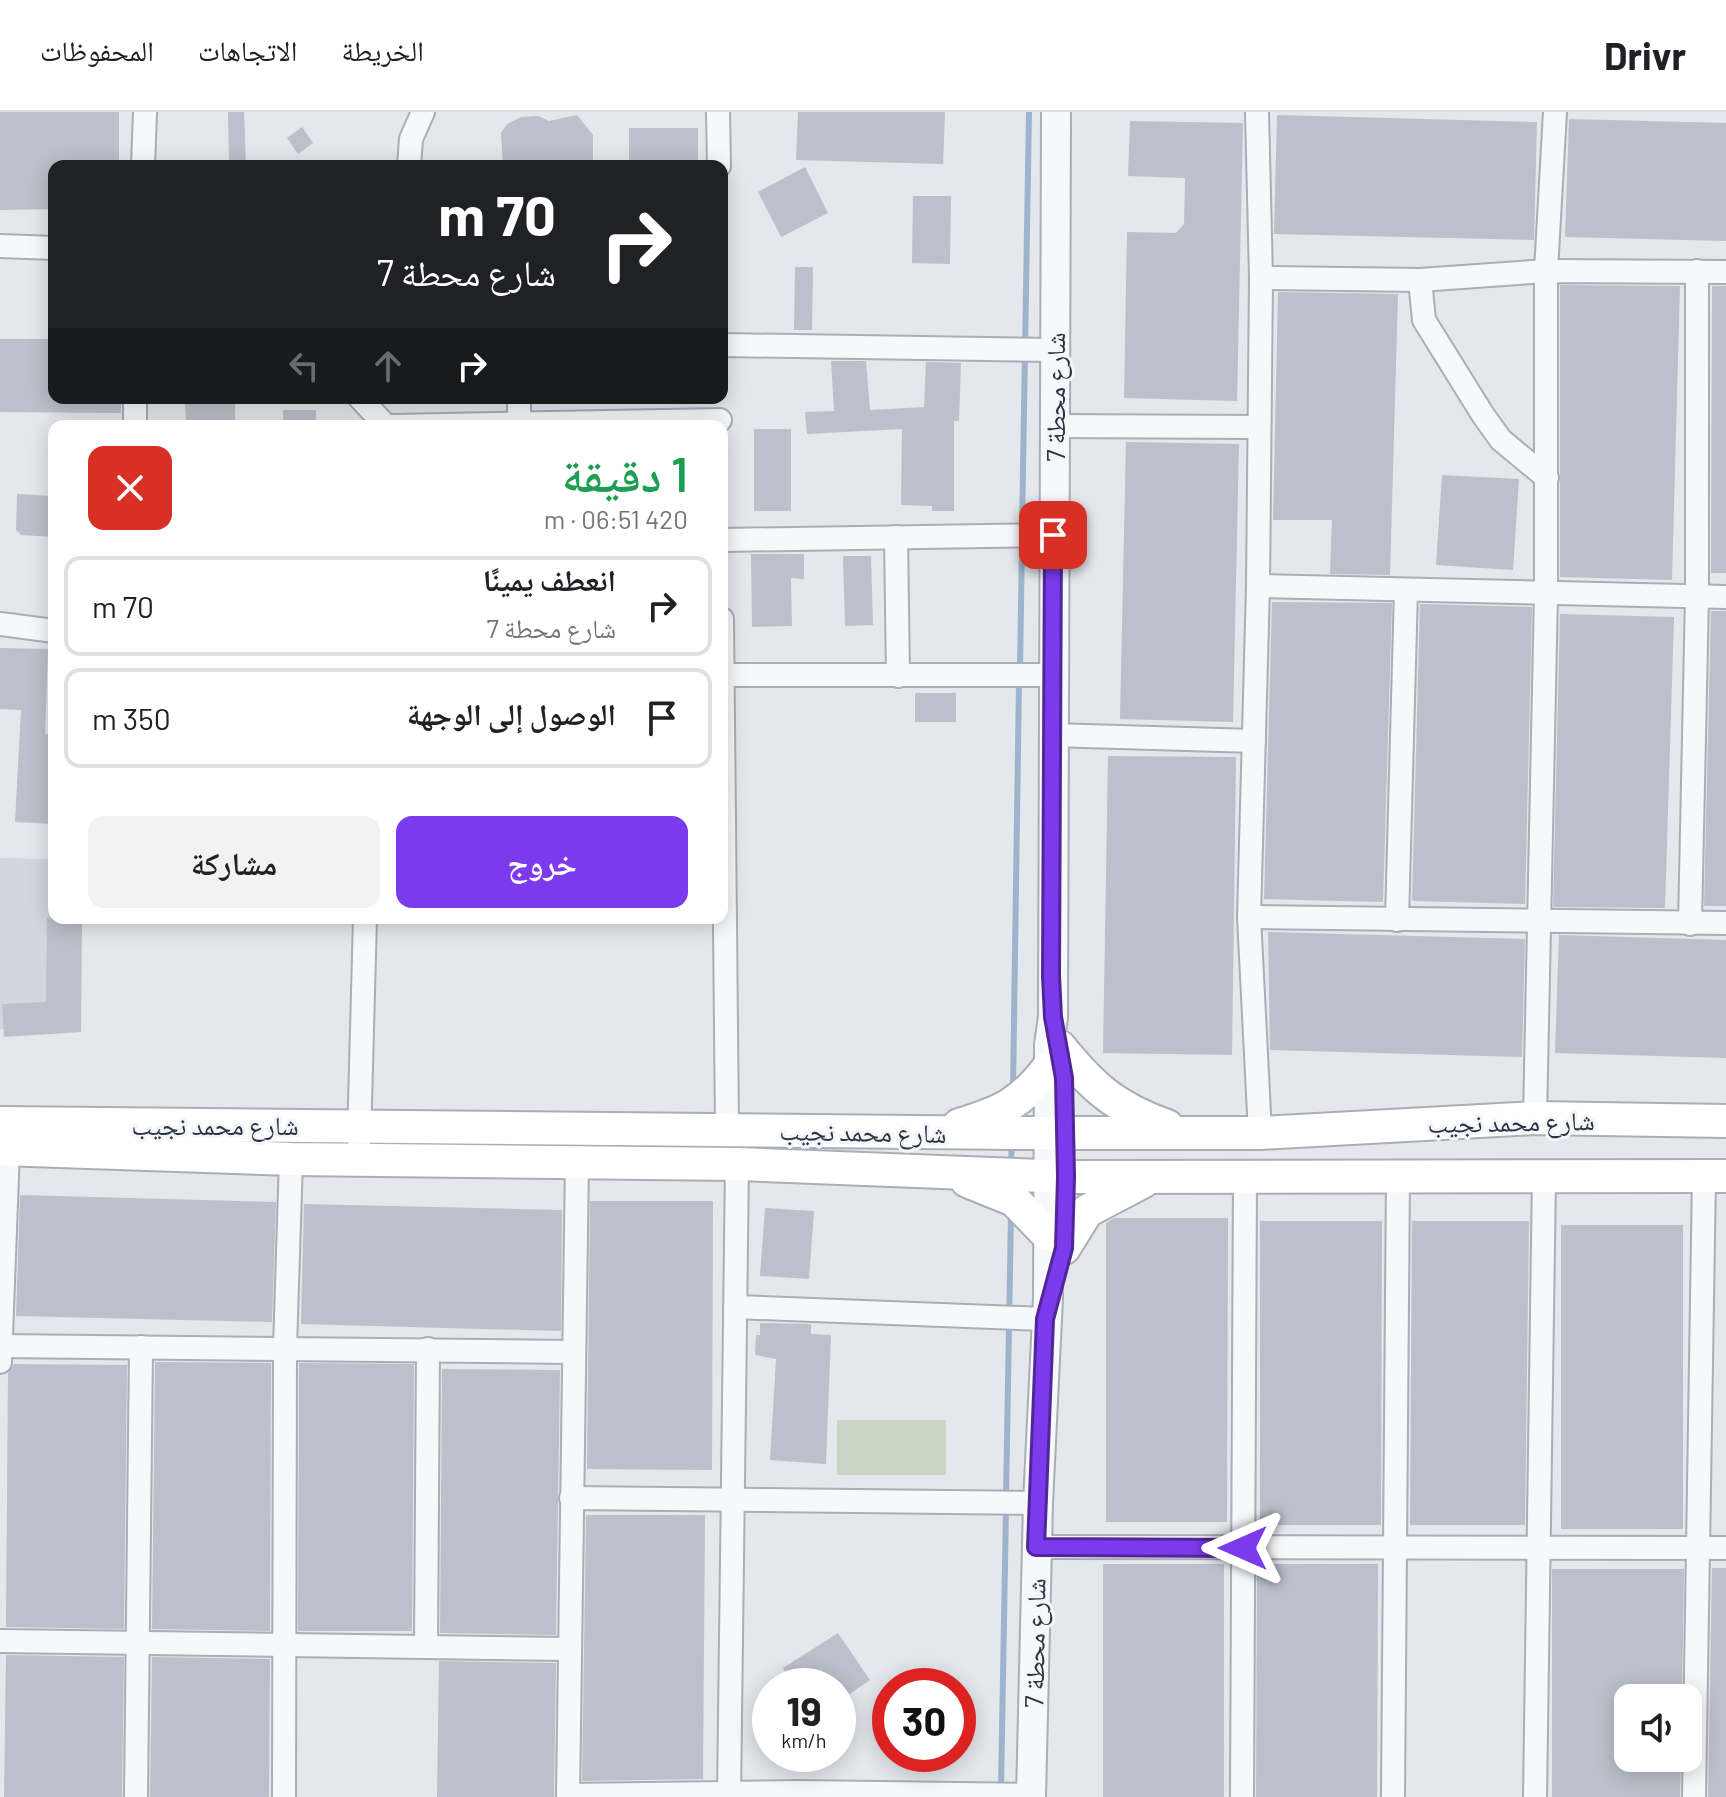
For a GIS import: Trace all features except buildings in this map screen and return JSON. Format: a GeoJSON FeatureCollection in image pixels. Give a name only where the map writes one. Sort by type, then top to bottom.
{"type":"FeatureCollection","features":[{"type":"Feature","properties":{"kind":"main road"},"geometry":{"type":"LineString","coordinates":[[936,1133],[1010,1106],[1030,1092],[1054,1044],[1091,1084],[1118,1105],[1185,1132]]}},
{"type":"Feature","properties":{"kind":"main road","name":"شارع محمد نجيب"},"geometry":{"type":"LineString","coordinates":[[3,1140],[359,1126],[936,1133],[1260,1133],[1535,1118],[1726,1121]]}},
{"type":"Feature","properties":{"kind":"main road","name":"شارع محمد نجيب"},"geometry":{"type":"LineString","coordinates":[[3,1140],[291,1159],[737,1164],[1057,1176],[1715,1176]]}},
{"type":"Feature","properties":{"kind":"main road"},"geometry":{"type":"LineString","coordinates":[[933,1172],[1000,1192],[1014,1200],[1056,1241],[1102,1200],[1157,1175]]}},
{"type":"Feature","properties":{"kind":"street"},"geometry":{"type":"LineString","coordinates":[[143,160],[145,112]]}},
{"type":"Feature","properties":{"kind":"street"},"geometry":{"type":"LineString","coordinates":[[409,160],[411,139],[423,112]]}},
{"type":"Feature","properties":{"kind":"street"},"geometry":{"type":"LineString","coordinates":[[718,112],[719,160]]}},
{"type":"Feature","properties":{"kind":"street","name":"شارع محطة 7"},"geometry":{"type":"LineString","coordinates":[[1031,1796],[1036,1547],[1047,1308],[1056,1241],[1057,1176],[1051,735],[1056,112]]}},
{"type":"Feature","properties":{"kind":"street"},"geometry":{"type":"LineString","coordinates":[[1257,112],[1261,278],[1257,427],[1258,586],[1249,917],[1260,1133]]}},
{"type":"Feature","properties":{"kind":"street"},"geometry":{"type":"LineString","coordinates":[[1535,1118],[1546,593],[1546,271],[1555,112]]}},
{"type":"Feature","properties":{"kind":"street"},"geometry":{"type":"LineString","coordinates":[[0,246],[48,248]]}},
{"type":"Feature","properties":{"kind":"street"},"geometry":{"type":"LineString","coordinates":[[1261,278],[1420,280],[1546,271],[1726,272]]}},
{"type":"Feature","properties":{"kind":"street"},"geometry":{"type":"LineString","coordinates":[[1690,924],[1697,596],[1697,271]]}},
{"type":"Feature","properties":{"kind":"street"},"geometry":{"type":"LineString","coordinates":[[1420,280],[1424,320],[1483,415],[1501,440],[1547,478]]}},
{"type":"Feature","properties":{"kind":"street"},"geometry":{"type":"LineString","coordinates":[[728,345],[1054,350]]}},
{"type":"Feature","properties":{"kind":"street"},"geometry":{"type":"LineString","coordinates":[[366,404],[382,420]]}},
{"type":"Feature","properties":{"kind":"street"},"geometry":{"type":"LineString","coordinates":[[608,420],[720,415]]}},
{"type":"Feature","properties":{"kind":"street"},"geometry":{"type":"LineString","coordinates":[[1053,426],[1257,427]]}},
{"type":"Feature","properties":{"kind":"street"},"geometry":{"type":"LineString","coordinates":[[728,540],[1053,535]]}},
{"type":"Feature","properties":{"kind":"street"},"geometry":{"type":"LineString","coordinates":[[896,537],[898,676]]}},
{"type":"Feature","properties":{"kind":"street"},"geometry":{"type":"LineString","coordinates":[[1258,586],[1726,597]]}},
{"type":"Feature","properties":{"kind":"street"},"geometry":{"type":"LineString","coordinates":[[1397,920],[1406,590]]}},
{"type":"Feature","properties":{"kind":"street"},"geometry":{"type":"LineString","coordinates":[[0,624],[48,630]]}},
{"type":"Feature","properties":{"kind":"street"},"geometry":{"type":"LineString","coordinates":[[728,675],[1052,675]]}},
{"type":"Feature","properties":{"kind":"street"},"geometry":{"type":"LineString","coordinates":[[1051,735],[1254,741]]}},
{"type":"Feature","properties":{"kind":"street"},"geometry":{"type":"LineString","coordinates":[[1249,917],[1726,923]]}},
{"type":"Feature","properties":{"kind":"street"},"geometry":{"type":"LineString","coordinates":[[358,1160],[365,924]]}},
{"type":"Feature","properties":{"kind":"street"},"geometry":{"type":"LineString","coordinates":[[725,924],[727,1129]]}},
{"type":"Feature","properties":{"kind":"street"},"geometry":{"type":"LineString","coordinates":[[0,1362],[3,1140]]}},
{"type":"Feature","properties":{"kind":"street"},"geometry":{"type":"LineString","coordinates":[[284,1797],[285,1348],[291,1159]]}},
{"type":"Feature","properties":{"kind":"street"},"geometry":{"type":"LineString","coordinates":[[577,1161],[568,1796],[1031,1796]]}},
{"type":"Feature","properties":{"kind":"street"},"geometry":{"type":"LineString","coordinates":[[729,1796],[737,1164]]}},
{"type":"Feature","properties":{"kind":"street"},"geometry":{"type":"LineString","coordinates":[[1393,1797],[1398,1175]]}},
{"type":"Feature","properties":{"kind":"street"},"geometry":{"type":"LineString","coordinates":[[1535,1797],[1544,1175]]}},
{"type":"Feature","properties":{"kind":"street"},"geometry":{"type":"LineString","coordinates":[[1242,1797],[1245,1176]]}},
{"type":"Feature","properties":{"kind":"street"},"geometry":{"type":"LineString","coordinates":[[1694,1797],[1699,1548],[1715,1176]]}},
{"type":"Feature","properties":{"kind":"street"},"geometry":{"type":"LineString","coordinates":[[735,1307],[1047,1308]]}},
{"type":"Feature","properties":{"kind":"street"},"geometry":{"type":"LineString","coordinates":[[0,1346],[573,1352]]}},
{"type":"Feature","properties":{"kind":"street"},"geometry":{"type":"LineString","coordinates":[[136,1797],[141,1347]]}},
{"type":"Feature","properties":{"kind":"street"},"geometry":{"type":"LineString","coordinates":[[426,1647],[428,1349]]}},
{"type":"Feature","properties":{"kind":"street"},"geometry":{"type":"LineString","coordinates":[[571,1498],[1038,1503]]}},
{"type":"Feature","properties":{"kind":"street"},"geometry":{"type":"LineString","coordinates":[[1036,1547],[1726,1548]]}},
{"type":"Feature","properties":{"kind":"street"},"geometry":{"type":"LineString","coordinates":[[0,1641],[569,1649]]}},
{"type":"Feature","properties":{"kind":"shaded area"},"geometry":{"type":"Polygon","coordinates":[[[0,858],[48,859],[48,924],[55,924],[65,1030],[0,1029],[0,858]]]}},
{"type":"Feature","properties":{"kind":"green space"},"geometry":{"type":"Polygon","coordinates":[[[837,1420],[946,1420],[946,1475],[837,1475],[837,1420]]]}},
{"type":"Feature","properties":{"kind":"waterway"},"geometry":{"type":"LineString","coordinates":[[1022,530],[1029,112]]}},
{"type":"Feature","properties":{"kind":"waterway"},"geometry":{"type":"LineString","coordinates":[[1020,670],[1022,541]]}},
{"type":"Feature","properties":{"kind":"waterway"},"geometry":{"type":"LineString","coordinates":[[1013,1089],[1019,681]]}},
{"type":"Feature","properties":{"kind":"waterway"},"geometry":{"type":"LineString","coordinates":[[1011,1165],[1012,1141]]}},
{"type":"Feature","properties":{"kind":"waterway"},"geometry":{"type":"LineString","coordinates":[[1006,1497],[1011,1213]]}},
{"type":"Feature","properties":{"kind":"waterway"},"geometry":{"type":"LineString","coordinates":[[1001,1789],[1006,1509]]}},
{"type":"Feature","properties":{"kind":"route"},"geometry":{"type":"LineString","coordinates":[[1053,535],[1051,976],[1053,1017],[1064,1078],[1066,1177],[1064,1248],[1048,1298],[1045,1319],[1036,1547],[1243,1548]]}}]}
